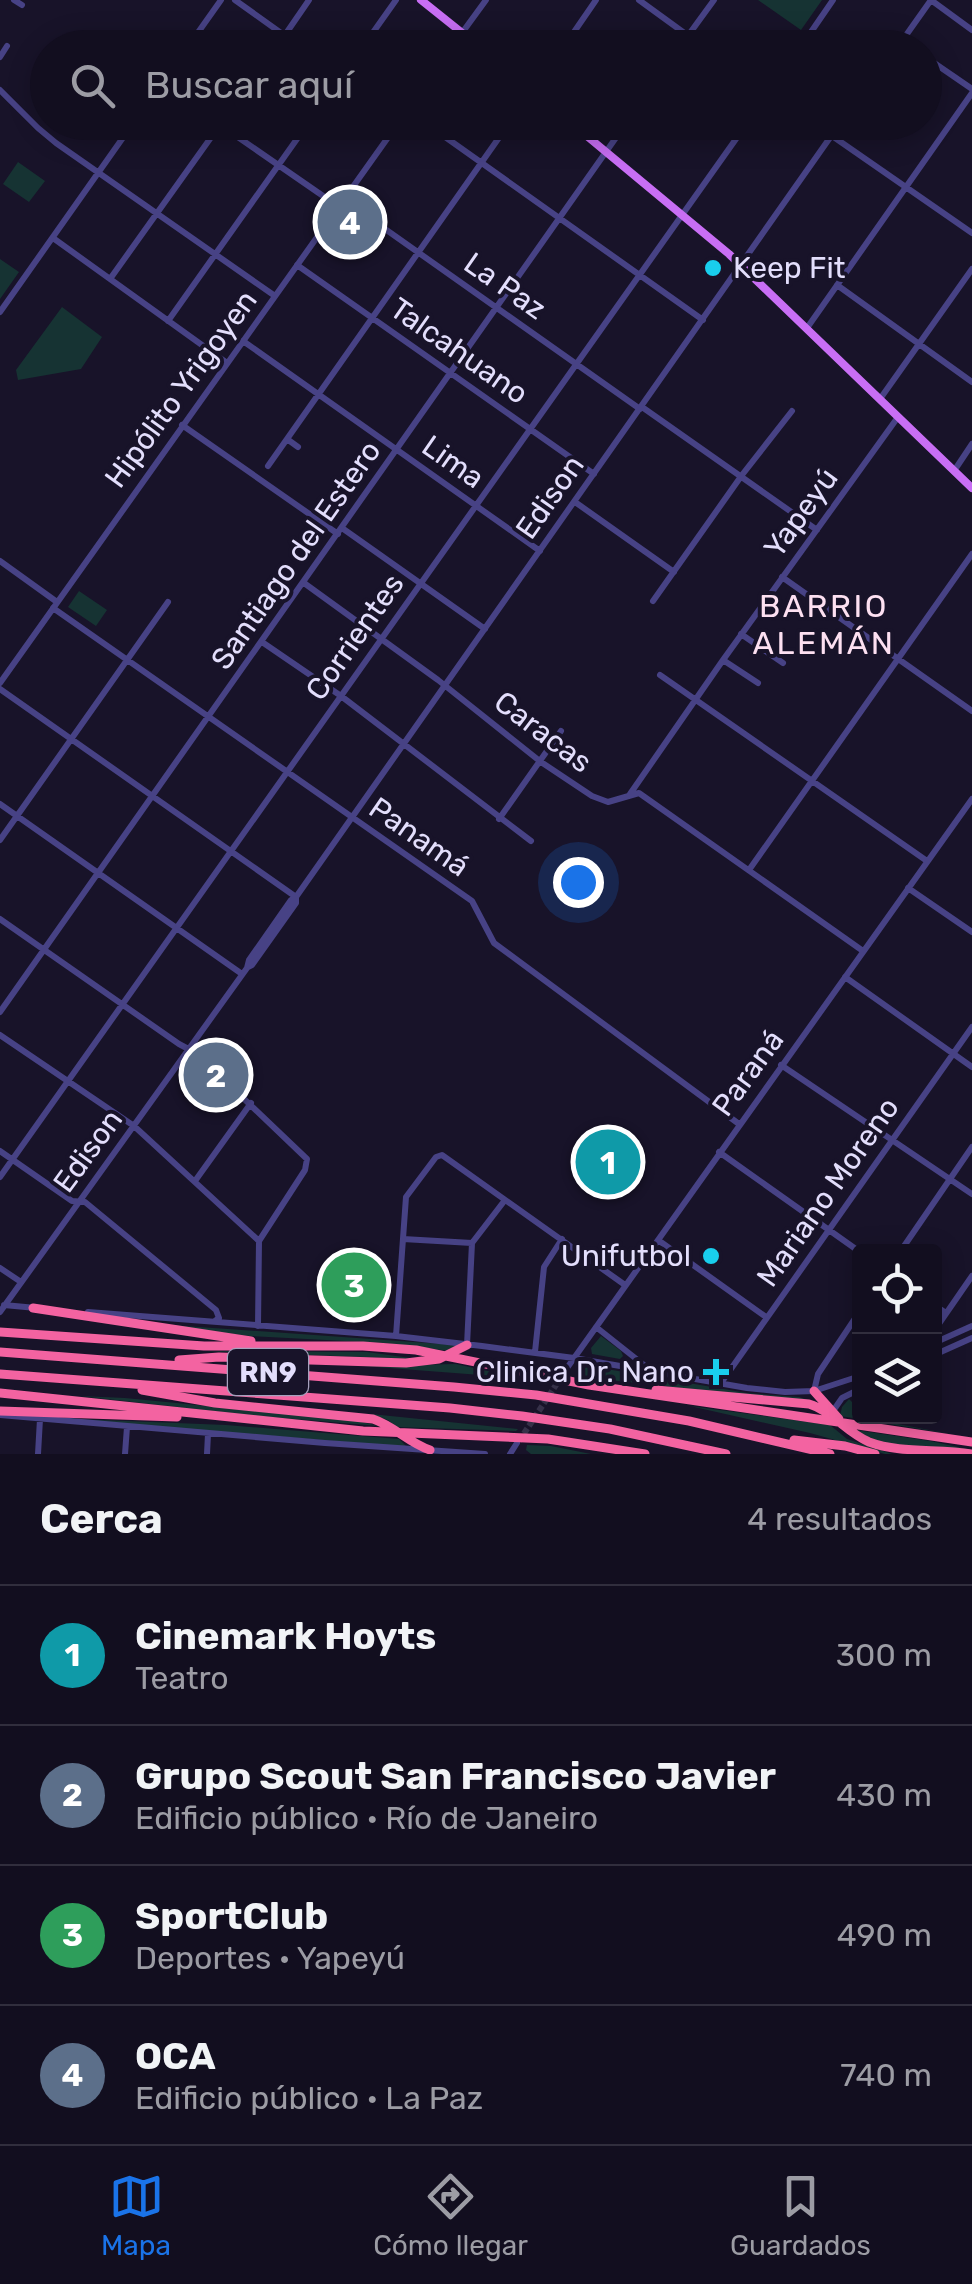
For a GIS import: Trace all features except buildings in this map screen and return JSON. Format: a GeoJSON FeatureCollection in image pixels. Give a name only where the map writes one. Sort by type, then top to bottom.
{"type":"FeatureCollection","features":[{"type":"Feature","properties":{"kind":"highway"},"geometry":{"type":"LineString","coordinates":[[33,1308],[298,1346]]}},
{"type":"Feature","properties":{"kind":"highway"},"geometry":{"type":"LineString","coordinates":[[0,1332],[204,1346],[416,1350],[588,1385],[972,1442]]}},
{"type":"Feature","properties":{"kind":"highway"},"geometry":{"type":"LineString","coordinates":[[146,1362],[219,1357],[406,1364],[439,1359],[467,1344]]}},
{"type":"Feature","properties":{"kind":"highway","name":"RN9"},"geometry":{"type":"LineString","coordinates":[[0,1352],[454,1386],[558,1398],[830,1454]]}},
{"type":"Feature","properties":{"kind":"highway","name":"RN9"},"geometry":{"type":"LineString","coordinates":[[0,1374],[522,1416],[610,1429],[719,1453]]}},
{"type":"Feature","properties":{"kind":"highway"},"geometry":{"type":"LineString","coordinates":[[95,1381],[215,1403],[373,1419],[430,1450]]}},
{"type":"Feature","properties":{"kind":"highway"},"geometry":{"type":"LineString","coordinates":[[588,1385],[809,1404],[877,1445],[972,1454]]}},
{"type":"Feature","properties":{"kind":"highway"},"geometry":{"type":"LineString","coordinates":[[814,1391],[850,1426]]}},
{"type":"Feature","properties":{"kind":"highway"},"geometry":{"type":"LineString","coordinates":[[0,1393],[363,1431],[547,1439],[645,1454]]}},
{"type":"Feature","properties":{"kind":"highway"},"geometry":{"type":"LineString","coordinates":[[0,1413],[251,1420]]}},
{"type":"Feature","properties":{"kind":"highway"},"geometry":{"type":"LineString","coordinates":[[751,1435],[845,1446],[874,1454]]}},
{"type":"Feature","properties":{"kind":"highway"},"geometry":{"type":"LineString","coordinates":[[547,1439],[608,1454]]}},
{"type":"Feature","properties":{"kind":"main road"},"geometry":{"type":"LineString","coordinates":[[421,0],[459,30]]}},
{"type":"Feature","properties":{"kind":"main road"},"geometry":{"type":"LineString","coordinates":[[592,140],[740,265],[972,488]]}},
{"type":"Feature","properties":{"kind":"street"},"geometry":{"type":"LineString","coordinates":[[14,0],[22,6]]}},
{"type":"Feature","properties":{"kind":"street"},"geometry":{"type":"LineString","coordinates":[[200,30],[221,0]]}},
{"type":"Feature","properties":{"kind":"street"},"geometry":{"type":"LineString","coordinates":[[235,0],[279,30]]}},
{"type":"Feature","properties":{"kind":"street"},"geometry":{"type":"LineString","coordinates":[[288,30],[308,0]]}},
{"type":"Feature","properties":{"kind":"street"},"geometry":{"type":"LineString","coordinates":[[375,30],[396,0]]}},
{"type":"Feature","properties":{"kind":"street"},"geometry":{"type":"LineString","coordinates":[[464,30],[486,0]]}},
{"type":"Feature","properties":{"kind":"street"},"geometry":{"type":"LineString","coordinates":[[575,30],[596,0]]}},
{"type":"Feature","properties":{"kind":"street"},"geometry":{"type":"LineString","coordinates":[[639,0],[681,30]]}},
{"type":"Feature","properties":{"kind":"street"},"geometry":{"type":"LineString","coordinates":[[692,30],[714,0]]}},
{"type":"Feature","properties":{"kind":"street"},"geometry":{"type":"LineString","coordinates":[[812,30],[833,0]]}},
{"type":"Feature","properties":{"kind":"street"},"geometry":{"type":"LineString","coordinates":[[910,30],[931,0],[972,30]]}},
{"type":"Feature","properties":{"kind":"street"},"geometry":{"type":"LineString","coordinates":[[0,57],[8,46]]}},
{"type":"Feature","properties":{"kind":"street"},"geometry":{"type":"LineString","coordinates":[[942,69],[972,91],[942,135]]}},
{"type":"Feature","properties":{"kind":"street"},"geometry":{"type":"LineString","coordinates":[[0,90],[30,120]]}},
{"type":"Feature","properties":{"kind":"street"},"geometry":{"type":"LineString","coordinates":[[54,140],[275,296]]}},
{"type":"Feature","properties":{"kind":"street"},"geometry":{"type":"LineString","coordinates":[[0,312],[122,140]]}},
{"type":"Feature","properties":{"kind":"street"},"geometry":{"type":"LineString","coordinates":[[110,280],[208,140]]}},
{"type":"Feature","properties":{"kind":"street","name":"La Paz"},"geometry":{"type":"LineString","coordinates":[[243,140],[418,253],[817,530]]}},
{"type":"Feature","properties":{"kind":"street"},"geometry":{"type":"LineString","coordinates":[[168,322],[296,140]]}},
{"type":"Feature","properties":{"kind":"street","name":"Hipólito Yrigoyen"},"geometry":{"type":"LineString","coordinates":[[0,686],[386,140]]}},
{"type":"Feature","properties":{"kind":"street"},"geometry":{"type":"LineString","coordinates":[[449,140],[703,320]]}},
{"type":"Feature","properties":{"kind":"street"},"geometry":{"type":"LineString","coordinates":[[268,466],[497,140]]}},
{"type":"Feature","properties":{"kind":"street","name":"Santiago del Estero"},"geometry":{"type":"LineString","coordinates":[[0,1012],[614,140]]}},
{"type":"Feature","properties":{"kind":"street","name":"Corrientes"},"geometry":{"type":"LineString","coordinates":[[0,1177],[735,140]]}},
{"type":"Feature","properties":{"kind":"street","name":"Edison"},"geometry":{"type":"LineString","coordinates":[[2,1307],[188,1048],[276,933],[296,897],[828,140]]}},
{"type":"Feature","properties":{"kind":"street"},"geometry":{"type":"LineString","coordinates":[[837,140],[972,233]]}},
{"type":"Feature","properties":{"kind":"street"},"geometry":{"type":"LineString","coordinates":[[808,328],[938,140]]}},
{"type":"Feature","properties":{"kind":"street"},"geometry":{"type":"LineString","coordinates":[[53,238],[227,363]]}},
{"type":"Feature","properties":{"kind":"street","name":"Talcahuano"},"geometry":{"type":"LineString","coordinates":[[297,265],[594,474]]}},
{"type":"Feature","properties":{"kind":"street"},"geometry":{"type":"LineString","coordinates":[[880,399],[972,269]]}},
{"type":"Feature","properties":{"kind":"street"},"geometry":{"type":"LineString","coordinates":[[838,285],[972,382]]}},
{"type":"Feature","properties":{"kind":"street","name":"Lima"},"geometry":{"type":"LineString","coordinates":[[243,341],[540,551]]}},
{"type":"Feature","properties":{"kind":"street"},"geometry":{"type":"LineString","coordinates":[[653,601],[792,411]]}},
{"type":"Feature","properties":{"kind":"street","name":"Yapeyú"},"geometry":{"type":"LineString","coordinates":[[630,794],[898,417]]}},
{"type":"Feature","properties":{"kind":"street"},"geometry":{"type":"LineString","coordinates":[[182,425],[485,629]]}},
{"type":"Feature","properties":{"kind":"street"},"geometry":{"type":"LineString","coordinates":[[287,439],[298,447]]}},
{"type":"Feature","properties":{"kind":"street"},"geometry":{"type":"LineString","coordinates":[[954,471],[972,444]]}},
{"type":"Feature","properties":{"kind":"street"},"geometry":{"type":"LineString","coordinates":[[575,502],[674,572]]}},
{"type":"Feature","properties":{"kind":"street"},"geometry":{"type":"LineString","coordinates":[[750,870],[972,554]]}},
{"type":"Feature","properties":{"kind":"street","name":"Panamá"},"geometry":{"type":"LineString","coordinates":[[0,561],[126,660],[472,901],[494,943],[739,1124]]}},
{"type":"Feature","properties":{"kind":"street"},"geometry":{"type":"LineString","coordinates":[[782,578],[972,711]]}},
{"type":"Feature","properties":{"kind":"street","name":"Caracas"},"geometry":{"type":"LineString","coordinates":[[304,583],[445,685],[541,762],[602,801],[639,793],[863,951]]}},
{"type":"Feature","properties":{"kind":"street"},"geometry":{"type":"LineString","coordinates":[[0,840],[168,602]]}},
{"type":"Feature","properties":{"kind":"street"},"geometry":{"type":"LineString","coordinates":[[741,634],[783,663]]}},
{"type":"Feature","properties":{"kind":"street"},"geometry":{"type":"LineString","coordinates":[[262,642],[341,696],[531,842]]}},
{"type":"Feature","properties":{"kind":"street"},"geometry":{"type":"LineString","coordinates":[[723,660],[758,683]]}},
{"type":"Feature","properties":{"kind":"street"},"geometry":{"type":"LineString","coordinates":[[660,675],[928,861]]}},
{"type":"Feature","properties":{"kind":"street"},"geometry":{"type":"LineString","coordinates":[[0,686],[296,897]]}},
{"type":"Feature","properties":{"kind":"street"},"geometry":{"type":"LineString","coordinates":[[499,819],[561,731]]}},
{"type":"Feature","properties":{"kind":"street","name":"Paraná"},"geometry":{"type":"LineString","coordinates":[[562,1375],[972,798]]}},
{"type":"Feature","properties":{"kind":"street"},"geometry":{"type":"LineString","coordinates":[[0,804],[176,928],[245,971]]}},
{"type":"Feature","properties":{"kind":"street"},"geometry":{"type":"LineString","coordinates":[[908,888],[972,932]]}},
{"type":"Feature","properties":{"kind":"street"},"geometry":{"type":"LineString","coordinates":[[0,918],[188,1048],[307,1159],[305,1170],[258,1240],[258,1326]]}},
{"type":"Feature","properties":{"kind":"street"},"geometry":{"type":"LineString","coordinates":[[844,977],[972,1067]]}},
{"type":"Feature","properties":{"kind":"street","name":"Mariano Moreno"},"geometry":{"type":"LineString","coordinates":[[721,1383],[972,1027]]}},
{"type":"Feature","properties":{"kind":"street"},"geometry":{"type":"LineString","coordinates":[[0,1035],[134,1126],[258,1240]]}},
{"type":"Feature","properties":{"kind":"street"},"geometry":{"type":"LineString","coordinates":[[782,1065],[972,1194]]}},
{"type":"Feature","properties":{"kind":"street"},"geometry":{"type":"LineString","coordinates":[[195,1181],[251,1104]]}},
{"type":"Feature","properties":{"kind":"street"},"geometry":{"type":"LineString","coordinates":[[905,1244],[972,1148]]}},
{"type":"Feature","properties":{"kind":"street"},"geometry":{"type":"LineString","coordinates":[[0,1151],[72,1201],[86,1202],[216,1310],[219,1318],[214,1322]]}},
{"type":"Feature","properties":{"kind":"street"},"geometry":{"type":"LineString","coordinates":[[720,1152],[852,1246]]}},
{"type":"Feature","properties":{"kind":"street"},"geometry":{"type":"LineString","coordinates":[[396,1336],[406,1197],[436,1157],[442,1155],[625,1285]]}},
{"type":"Feature","properties":{"kind":"street"},"geometry":{"type":"LineString","coordinates":[[467,1344],[472,1243],[505,1200]]}},
{"type":"Feature","properties":{"kind":"street"},"geometry":{"type":"LineString","coordinates":[[403,1239],[472,1243]]}},
{"type":"Feature","properties":{"kind":"street"},"geometry":{"type":"LineString","coordinates":[[535,1352],[544,1267],[562,1239]]}},
{"type":"Feature","properties":{"kind":"street"},"geometry":{"type":"LineString","coordinates":[[658,1240],[766,1316]]}},
{"type":"Feature","properties":{"kind":"street"},"geometry":{"type":"LineString","coordinates":[[0,1268],[21,1282]]}},
{"type":"Feature","properties":{"kind":"street"},"geometry":{"type":"LineString","coordinates":[[942,1319],[972,1276]]}},
{"type":"Feature","properties":{"kind":"street"},"geometry":{"type":"LineString","coordinates":[[2,1307],[396,1336],[535,1352],[785,1392],[814,1391],[852,1379]]}},
{"type":"Feature","properties":{"kind":"street"},"geometry":{"type":"LineString","coordinates":[[942,1310],[946,1313]]}},
{"type":"Feature","properties":{"kind":"street"},"geometry":{"type":"LineString","coordinates":[[814,1391],[818,1374],[852,1323]]}},
{"type":"Feature","properties":{"kind":"street"},"geometry":{"type":"LineString","coordinates":[[942,1346],[972,1326]]}},
{"type":"Feature","properties":{"kind":"street"},"geometry":{"type":"LineString","coordinates":[[596,1327],[650,1370]]}},
{"type":"Feature","properties":{"kind":"street"},"geometry":{"type":"LineString","coordinates":[[942,1349],[972,1338]]}},
{"type":"Feature","properties":{"kind":"street"},"geometry":{"type":"LineString","coordinates":[[833,1411],[842,1398],[852,1392]]}},
{"type":"Feature","properties":{"kind":"street"},"geometry":{"type":"LineString","coordinates":[[0,1413],[381,1451],[484,1454]]}},
{"type":"Feature","properties":{"kind":"street"},"geometry":{"type":"LineString","coordinates":[[38,1454],[40,1419]]}},
{"type":"Feature","properties":{"kind":"street"},"geometry":{"type":"LineString","coordinates":[[125,1454],[127,1426]]}},
{"type":"Feature","properties":{"kind":"street"},"geometry":{"type":"LineString","coordinates":[[207,1454],[208,1434]]}},
{"type":"Feature","properties":{"kind":"street"},"geometry":{"type":"LineString","coordinates":[[510,1454],[517,1443]]}},
{"type":"Feature","properties":{"kind":"green space"},"geometry":{"type":"Polygon","coordinates":[[[758,0],[822,0],[801,30],[758,0]]]}},
{"type":"Feature","properties":{"kind":"green space"},"geometry":{"type":"Polygon","coordinates":[[[18,162],[45,181],[29,202],[3,184],[18,162]]]}},
{"type":"Feature","properties":{"kind":"green space"},"geometry":{"type":"Polygon","coordinates":[[[0,259],[19,272],[0,299],[0,259]]]}},
{"type":"Feature","properties":{"kind":"green space"},"geometry":{"type":"Polygon","coordinates":[[[62,307],[102,337],[81,369],[18,380],[16,370],[62,307]]]}},
{"type":"Feature","properties":{"kind":"green space"},"geometry":{"type":"Polygon","coordinates":[[[79,591],[107,610],[96,626],[68,607],[79,591]]]}},
{"type":"Feature","properties":{"kind":"green space"},"geometry":{"type":"Polygon","coordinates":[[[156,1324],[456,1345],[451,1351],[249,1336],[156,1324]]]}},
{"type":"Feature","properties":{"kind":"green space"},"geometry":{"type":"Polygon","coordinates":[[[601,1336],[621,1351],[620,1359],[592,1354],[591,1348],[601,1336]]]}},
{"type":"Feature","properties":{"kind":"green space"},"geometry":{"type":"Polygon","coordinates":[[[201,1351],[367,1352],[418,1359],[201,1351]]]}},
{"type":"Feature","properties":{"kind":"green space"},"geometry":{"type":"Polygon","coordinates":[[[456,1364],[519,1378],[363,1366],[456,1364]]]}},
{"type":"Feature","properties":{"kind":"green space"},"geometry":{"type":"Polygon","coordinates":[[[589,1366],[811,1401],[577,1377],[580,1370],[589,1366]]]}},
{"type":"Feature","properties":{"kind":"green space"},"geometry":{"type":"Polygon","coordinates":[[[80,1396],[353,1420],[379,1426],[259,1416],[80,1396]]]}},
{"type":"Feature","properties":{"kind":"green space"},"geometry":{"type":"Polygon","coordinates":[[[849,1399],[852,1402],[852,1418],[840,1416],[849,1399]]]}},
{"type":"Feature","properties":{"kind":"green space"},"geometry":{"type":"Polygon","coordinates":[[[690,1406],[830,1425],[847,1439],[892,1454],[885,1454],[690,1406]]]}},
{"type":"Feature","properties":{"kind":"green space"},"geometry":{"type":"Polygon","coordinates":[[[371,1414],[518,1429],[396,1427],[371,1414]]]}},
{"type":"Feature","properties":{"kind":"green space"},"geometry":{"type":"Polygon","coordinates":[[[51,1418],[226,1425],[399,1439],[407,1447],[51,1418]]]}},
{"type":"Feature","properties":{"kind":"green space"},"geometry":{"type":"Polygon","coordinates":[[[856,1430],[930,1441],[972,1450],[896,1445],[856,1430]]]}},
{"type":"Feature","properties":{"kind":"green space"},"geometry":{"type":"Polygon","coordinates":[[[527,1445],[551,1446],[591,1454],[531,1454],[527,1445]]]}},
{"type":"Feature","properties":{"kind":"tunnel"},"geometry":{"type":"LineString","coordinates":[[519,1441],[562,1376]]}},
{"type":"Feature","properties":{"kind":"place","name":"OCA"},"geometry":{"type":"Point","coordinates":[350,222]}},
{"type":"Feature","properties":{"kind":"place","name":"Keep Fit"},"geometry":{"type":"Point","coordinates":[713,268]}},
{"type":"Feature","properties":{"kind":"place","name":"Grupo Scout San Francisco Javier"},"geometry":{"type":"Point","coordinates":[216,1075]}},
{"type":"Feature","properties":{"kind":"place","name":"Cinemark Hoyts"},"geometry":{"type":"Point","coordinates":[608,1162]}},
{"type":"Feature","properties":{"kind":"place","name":"Unifutbol"},"geometry":{"type":"Point","coordinates":[711,1256]}},
{"type":"Feature","properties":{"kind":"place","name":"SportClub"},"geometry":{"type":"Point","coordinates":[354,1285]}},
{"type":"Feature","properties":{"kind":"place","name":"Clinica Dr. Nano"},"geometry":{"type":"Point","coordinates":[716,1372]}},
{"type":"Feature","properties":{"kind":"district","name":"BARRIO ALEMÁN"},"geometry":{"type":"Point","coordinates":[824,624]}}]}
